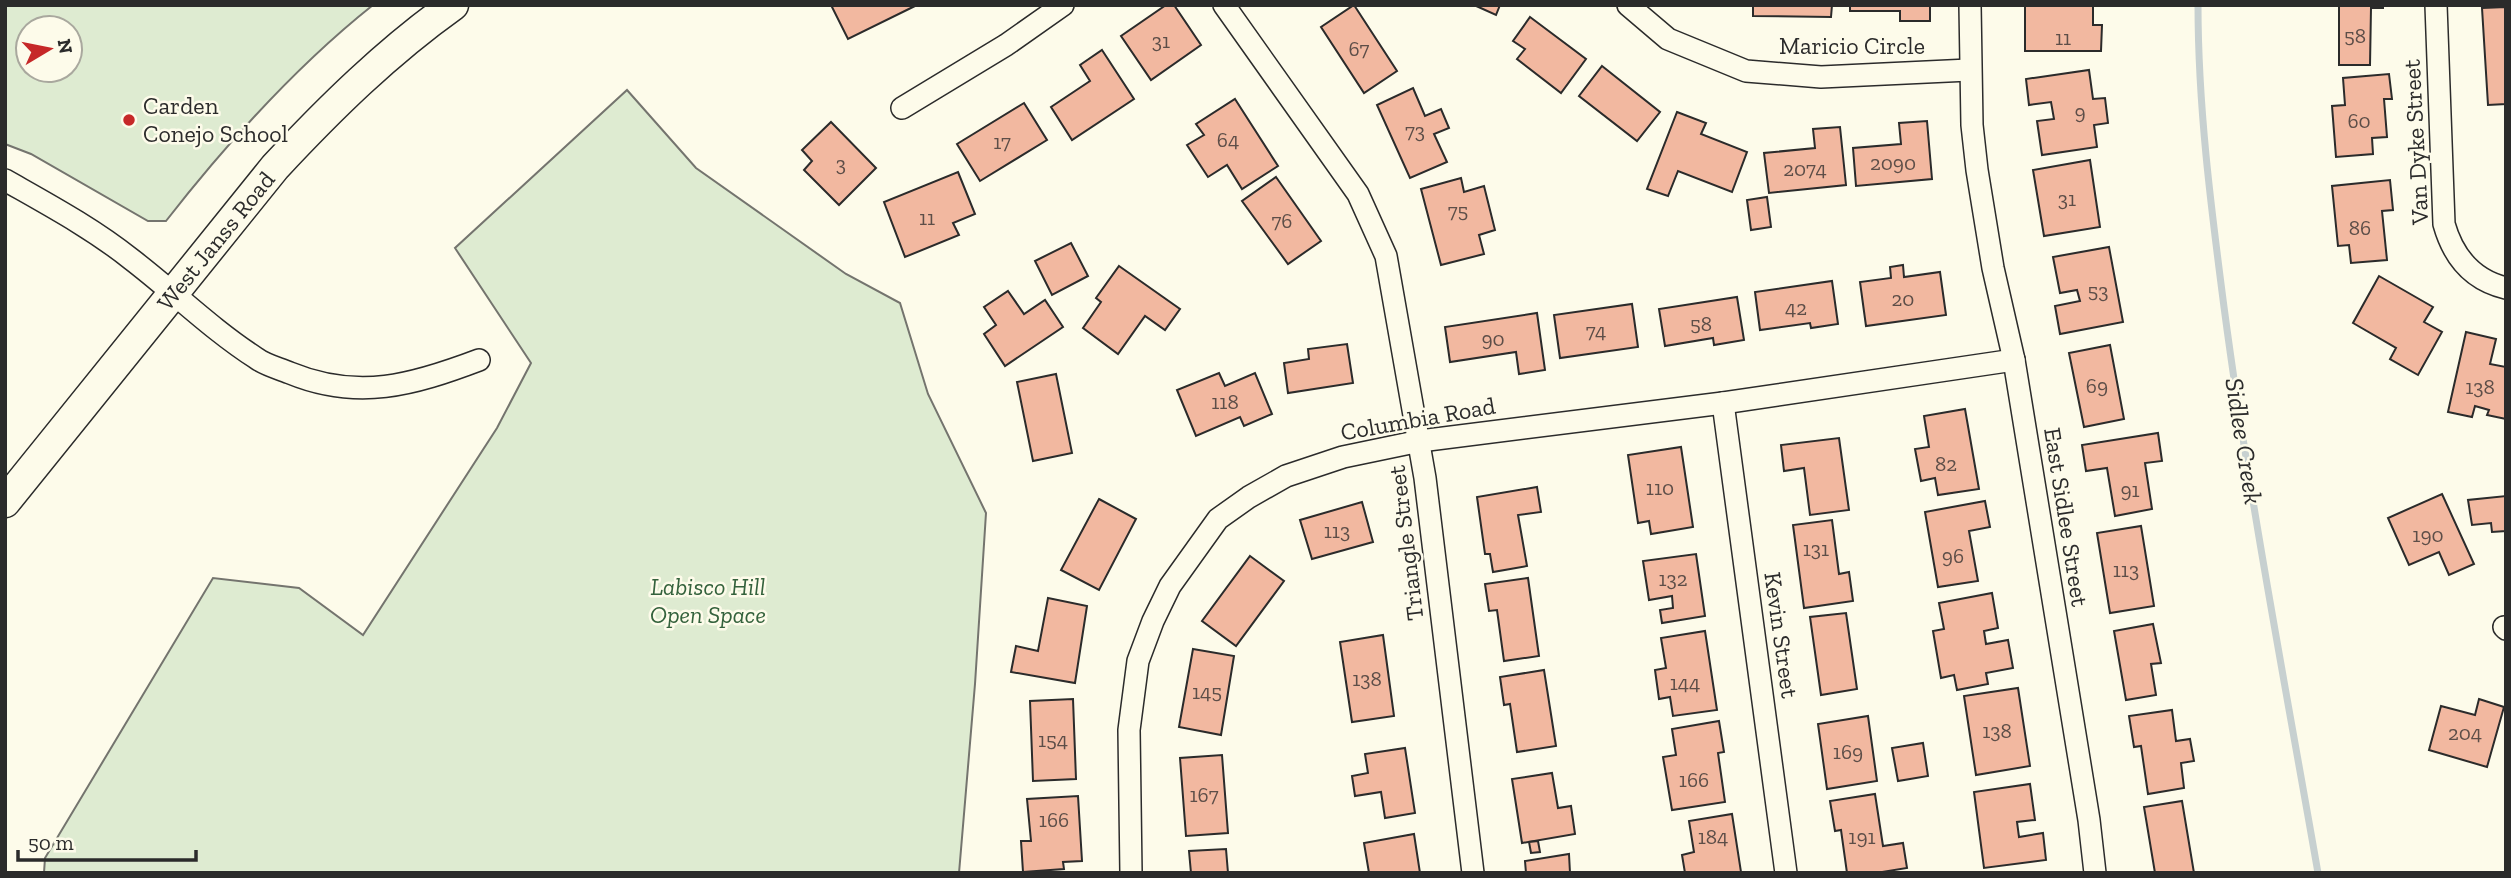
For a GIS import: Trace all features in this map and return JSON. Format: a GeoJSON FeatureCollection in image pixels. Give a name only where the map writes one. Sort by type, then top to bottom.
{"type":"FeatureCollection","features":[{"type":"Feature","properties":{"kind":"main road","name":"West Janss Road"},"geometry":{"type":"LineString","coordinates":[[5,502],[267,177],[321,118],[370,71],[453,5]]}},
{"type":"Feature","properties":{"kind":"street"},"geometry":{"type":"LineString","coordinates":[[902,108],[1006,46],[1063,5]]}},
{"type":"Feature","properties":{"kind":"street","name":"Triangle Street"},"geometry":{"type":"LineString","coordinates":[[1224,5],[1358,194],[1386,256],[1420,441],[1473,873]]}},
{"type":"Feature","properties":{"kind":"street","name":"Maricio Circle"},"geometry":{"type":"LineString","coordinates":[[1628,5],[1668,39],[1746,71],[1821,77],[1969,70]]}},
{"type":"Feature","properties":{"kind":"street","name":"East Sidlee Street"},"geometry":{"type":"LineString","coordinates":[[1970,5],[1969,70],[1978,170],[1993,268],[2014,360],[2089,820],[2095,873]]}},
{"type":"Feature","properties":{"kind":"street","name":"Van Dyke Street"},"geometry":{"type":"LineString","coordinates":[[2436,5],[2444,223],[2449,240],[2462,263],[2490,284],[2506,288]]}},
{"type":"Feature","properties":{"kind":"street"},"geometry":{"type":"LineString","coordinates":[[5,180],[79,221],[258,360],[330,387],[375,389],[440,375],[479,360]]}},
{"type":"Feature","properties":{"kind":"street","name":"Columbia Road"},"geometry":{"type":"LineString","coordinates":[[1131,873],[1129,730],[1138,661],[1170,586],[1217,519],[1249,497],[1286,476],[1343,457],[1420,441],[1723,403],[2014,360]]}},
{"type":"Feature","properties":{"kind":"street","name":"Kevin Street"},"geometry":{"type":"LineString","coordinates":[[1723,403],[1786,873]]}},
{"type":"Feature","properties":{"kind":"green space","name":"Carden Conejo School"},"geometry":{"type":"Polygon","coordinates":[[[5,5],[373,5],[316,54],[263,107],[166,221],[148,221],[31,154],[5,144],[5,5]]]}},
{"type":"Feature","properties":{"kind":"green space","name":"Labisco Hill Open Space"},"geometry":{"type":"Polygon","coordinates":[[[627,90],[696,168],[846,274],[900,303],[928,394],[986,513],[959,873],[44,873],[45,858],[213,578],[299,588],[363,635],[497,428],[531,363],[455,248],[627,90]]]}},
{"type":"Feature","properties":{"kind":"building"},"geometry":{"type":"Polygon","coordinates":[[[831,5],[917,5],[848,39],[831,5]]]}},
{"type":"Feature","properties":{"kind":"building"},"geometry":{"type":"Polygon","coordinates":[[[1166,5],[1174,5],[1201,45],[1151,80],[1121,36],[1166,5]]]}},
{"type":"Feature","properties":{"kind":"building"},"geometry":{"type":"Polygon","coordinates":[[[1354,5],[1397,71],[1364,93],[1321,27],[1354,5]]]}},
{"type":"Feature","properties":{"kind":"building"},"geometry":{"type":"Polygon","coordinates":[[[1474,5],[1500,5],[1496,15],[1474,5]]]}},
{"type":"Feature","properties":{"kind":"building"},"geometry":{"type":"Polygon","coordinates":[[[1753,5],[1832,5],[1831,17],[1753,16],[1753,5]]]}},
{"type":"Feature","properties":{"kind":"building"},"geometry":{"type":"Polygon","coordinates":[[[1850,5],[1930,5],[1930,21],[1900,21],[1900,11],[1850,11],[1850,5]]]}},
{"type":"Feature","properties":{"kind":"building"},"geometry":{"type":"Polygon","coordinates":[[[2025,5],[2093,5],[2093,25],[2102,25],[2101,51],[2025,51],[2025,5]]]}},
{"type":"Feature","properties":{"kind":"building"},"geometry":{"type":"Polygon","coordinates":[[[2339,5],[2383,5],[2383,8],[2371,8],[2370,65],[2339,65],[2339,5]]]}},
{"type":"Feature","properties":{"kind":"building"},"geometry":{"type":"Polygon","coordinates":[[[2506,7],[2506,104],[2488,105],[2482,8],[2506,7]]]}},
{"type":"Feature","properties":{"kind":"building"},"geometry":{"type":"Polygon","coordinates":[[[1530,17],[1586,59],[1561,93],[1517,59],[1525,49],[1513,41],[1530,17]]]}},
{"type":"Feature","properties":{"kind":"building"},"geometry":{"type":"Polygon","coordinates":[[[1102,50],[1134,99],[1072,140],[1051,107],[1090,81],[1080,65],[1102,50]]]}},
{"type":"Feature","properties":{"kind":"building"},"geometry":{"type":"Polygon","coordinates":[[[1602,66],[1660,112],[1637,141],[1579,96],[1602,66]]]}},
{"type":"Feature","properties":{"kind":"building"},"geometry":{"type":"Polygon","coordinates":[[[2089,70],[2093,99],[2105,98],[2108,123],[2094,125],[2097,147],[2042,155],[2037,121],[2054,119],[2051,102],[2029,105],[2026,79],[2089,70]]]}},
{"type":"Feature","properties":{"kind":"building"},"geometry":{"type":"Polygon","coordinates":[[[2389,74],[2392,99],[2384,99],[2387,137],[2372,138],[2373,154],[2336,157],[2332,106],[2345,105],[2343,78],[2389,74]]]}},
{"type":"Feature","properties":{"kind":"building"},"geometry":{"type":"Polygon","coordinates":[[[1413,88],[1425,116],[1441,109],[1449,128],[1434,134],[1447,162],[1410,178],[1377,105],[1413,88]]]}},
{"type":"Feature","properties":{"kind":"building"},"geometry":{"type":"Polygon","coordinates":[[[1235,99],[1278,166],[1242,189],[1227,165],[1208,177],[1187,145],[1204,135],[1196,124],[1235,99]]]}},
{"type":"Feature","properties":{"kind":"building"},"geometry":{"type":"Polygon","coordinates":[[[1024,103],[1047,140],[980,181],[957,144],[1024,103]]]}},
{"type":"Feature","properties":{"kind":"building"},"geometry":{"type":"Polygon","coordinates":[[[1677,112],[1706,123],[1701,134],[1747,152],[1732,192],[1678,171],[1668,196],[1647,189],[1677,112]]]}},
{"type":"Feature","properties":{"kind":"building"},"geometry":{"type":"Polygon","coordinates":[[[1927,121],[1932,179],[1856,186],[1853,148],[1901,144],[1899,123],[1927,121]]]}},
{"type":"Feature","properties":{"kind":"building"},"geometry":{"type":"Polygon","coordinates":[[[831,122],[876,168],[839,205],[804,170],[812,161],[802,150],[831,122]]]}},
{"type":"Feature","properties":{"kind":"building"},"geometry":{"type":"Polygon","coordinates":[[[1840,127],[1846,185],[1769,193],[1764,153],[1815,148],[1813,129],[1840,127]]]}},
{"type":"Feature","properties":{"kind":"building"},"geometry":{"type":"Polygon","coordinates":[[[2090,160],[2100,227],[2044,236],[2033,170],[2090,160]]]}},
{"type":"Feature","properties":{"kind":"building"},"geometry":{"type":"Polygon","coordinates":[[[958,172],[975,214],[953,223],[959,235],[905,257],[884,202],[958,172]]]}},
{"type":"Feature","properties":{"kind":"building"},"geometry":{"type":"Polygon","coordinates":[[[1276,177],[1321,241],[1288,264],[1242,201],[1276,177]]]}},
{"type":"Feature","properties":{"kind":"building"},"geometry":{"type":"Polygon","coordinates":[[[1461,178],[1464,192],[1484,186],[1495,230],[1479,235],[1484,254],[1441,265],[1421,189],[1461,178]]]}},
{"type":"Feature","properties":{"kind":"building"},"geometry":{"type":"Polygon","coordinates":[[[2390,180],[2393,210],[2382,211],[2387,260],[2351,263],[2349,245],[2338,246],[2332,186],[2390,180]]]}},
{"type":"Feature","properties":{"kind":"building"},"geometry":{"type":"Polygon","coordinates":[[[1767,197],[1771,227],[1751,230],[1747,200],[1767,197]]]}},
{"type":"Feature","properties":{"kind":"building"},"geometry":{"type":"Polygon","coordinates":[[[1071,243],[1088,276],[1052,295],[1035,261],[1071,243]]]}},
{"type":"Feature","properties":{"kind":"building"},"geometry":{"type":"Polygon","coordinates":[[[2109,247],[2123,322],[2060,334],[2055,306],[2080,301],[2077,290],[2060,293],[2053,257],[2109,247]]]}},
{"type":"Feature","properties":{"kind":"building"},"geometry":{"type":"Polygon","coordinates":[[[1903,265],[1904,277],[1940,272],[1946,315],[1866,326],[1860,282],[1891,278],[1890,267],[1903,265]]]}},
{"type":"Feature","properties":{"kind":"building"},"geometry":{"type":"Polygon","coordinates":[[[1119,266],[1180,309],[1165,330],[1145,316],[1118,354],[1083,328],[1101,302],[1096,298],[1119,266]]]}},
{"type":"Feature","properties":{"kind":"building"},"geometry":{"type":"Polygon","coordinates":[[[2379,276],[2433,307],[2424,322],[2442,332],[2418,375],[2390,359],[2396,348],[2353,323],[2379,276]]]}},
{"type":"Feature","properties":{"kind":"building"},"geometry":{"type":"Polygon","coordinates":[[[1832,281],[1838,324],[1811,328],[1810,323],[1760,330],[1755,292],[1832,281]]]}},
{"type":"Feature","properties":{"kind":"building"},"geometry":{"type":"Polygon","coordinates":[[[1008,291],[1024,314],[1045,300],[1063,327],[1005,366],[984,334],[996,325],[984,307],[1008,291]]]}},
{"type":"Feature","properties":{"kind":"building"},"geometry":{"type":"Polygon","coordinates":[[[1737,297],[1744,340],[1714,345],[1713,338],[1665,346],[1659,309],[1737,297]]]}},
{"type":"Feature","properties":{"kind":"building"},"geometry":{"type":"Polygon","coordinates":[[[1632,304],[1638,347],[1560,358],[1554,315],[1632,304]]]}},
{"type":"Feature","properties":{"kind":"building"},"geometry":{"type":"Polygon","coordinates":[[[1537,313],[1545,370],[1519,374],[1516,352],[1450,362],[1445,327],[1537,313]]]}},
{"type":"Feature","properties":{"kind":"building"},"geometry":{"type":"Polygon","coordinates":[[[2466,332],[2496,339],[2490,364],[2506,367],[2506,419],[2487,415],[2489,410],[2475,406],[2472,417],[2448,412],[2466,332]]]}},
{"type":"Feature","properties":{"kind":"building"},"geometry":{"type":"Polygon","coordinates":[[[1347,344],[1353,383],[1288,393],[1284,363],[1309,359],[1308,349],[1347,344]]]}},
{"type":"Feature","properties":{"kind":"building"},"geometry":{"type":"Polygon","coordinates":[[[2110,345],[2124,419],[2084,427],[2069,353],[2110,345]]]}},
{"type":"Feature","properties":{"kind":"building"},"geometry":{"type":"Polygon","coordinates":[[[1219,373],[1225,386],[1255,373],[1272,414],[1244,426],[1240,417],[1196,436],[1177,390],[1219,373]]]}},
{"type":"Feature","properties":{"kind":"building"},"geometry":{"type":"Polygon","coordinates":[[[1056,374],[1072,453],[1033,461],[1017,382],[1056,374]]]}},
{"type":"Feature","properties":{"kind":"building"},"geometry":{"type":"Polygon","coordinates":[[[1965,409],[1979,489],[1938,495],[1935,478],[1921,481],[1915,449],[1929,447],[1924,416],[1965,409]]]}},
{"type":"Feature","properties":{"kind":"building"},"geometry":{"type":"Polygon","coordinates":[[[2158,433],[2162,461],[2145,463],[2152,509],[2115,516],[2107,468],[2086,471],[2082,445],[2158,433]]]}},
{"type":"Feature","properties":{"kind":"building"},"geometry":{"type":"Polygon","coordinates":[[[1839,438],[1849,510],[1810,515],[1804,468],[1784,471],[1781,445],[1839,438]]]}},
{"type":"Feature","properties":{"kind":"building"},"geometry":{"type":"Polygon","coordinates":[[[1681,447],[1693,527],[1651,534],[1649,521],[1638,523],[1628,455],[1681,447]]]}},
{"type":"Feature","properties":{"kind":"building"},"geometry":{"type":"Polygon","coordinates":[[[1537,487],[1541,512],[1518,515],[1527,566],[1493,572],[1490,554],[1485,554],[1477,497],[1537,487]]]}},
{"type":"Feature","properties":{"kind":"building"},"geometry":{"type":"Polygon","coordinates":[[[2442,494],[2474,564],[2449,575],[2439,552],[2409,565],[2388,518],[2442,494]]]}},
{"type":"Feature","properties":{"kind":"building"},"geometry":{"type":"Polygon","coordinates":[[[2506,496],[2506,531],[2492,532],[2491,523],[2472,525],[2468,500],[2506,496]]]}},
{"type":"Feature","properties":{"kind":"building"},"geometry":{"type":"Polygon","coordinates":[[[1099,499],[1136,519],[1099,590],[1061,570],[1099,499]]]}},
{"type":"Feature","properties":{"kind":"building"},"geometry":{"type":"Polygon","coordinates":[[[1985,501],[1990,527],[1969,531],[1978,581],[1938,587],[1925,512],[1985,501]]]}},
{"type":"Feature","properties":{"kind":"building"},"geometry":{"type":"Polygon","coordinates":[[[1362,502],[1373,542],[1312,559],[1300,520],[1362,502]]]}},
{"type":"Feature","properties":{"kind":"building"},"geometry":{"type":"Polygon","coordinates":[[[1832,520],[1839,574],[1849,572],[1853,601],[1804,608],[1793,525],[1832,520]]]}},
{"type":"Feature","properties":{"kind":"building"},"geometry":{"type":"Polygon","coordinates":[[[2141,526],[2154,606],[2110,613],[2097,533],[2141,526]]]}},
{"type":"Feature","properties":{"kind":"building"},"geometry":{"type":"Polygon","coordinates":[[[1696,554],[1705,616],[1662,623],[1660,610],[1673,608],[1672,596],[1649,600],[1643,561],[1696,554]]]}},
{"type":"Feature","properties":{"kind":"building"},"geometry":{"type":"Polygon","coordinates":[[[1250,556],[1284,581],[1236,646],[1202,621],[1250,556]]]}},
{"type":"Feature","properties":{"kind":"building"},"geometry":{"type":"Polygon","coordinates":[[[1528,578],[1539,656],[1504,661],[1497,610],[1489,611],[1485,584],[1528,578]]]}},
{"type":"Feature","properties":{"kind":"building"},"geometry":{"type":"Polygon","coordinates":[[[1992,593],[1998,628],[1984,631],[1986,644],[2008,640],[2013,668],[1986,673],[1988,684],[1957,690],[1954,675],[1941,678],[1933,631],[1944,629],[1939,603],[1992,593]]]}},
{"type":"Feature","properties":{"kind":"building"},"geometry":{"type":"Polygon","coordinates":[[[1048,598],[1087,606],[1075,683],[1011,672],[1016,646],[1038,651],[1048,598]]]}},
{"type":"Feature","properties":{"kind":"building"},"geometry":{"type":"Polygon","coordinates":[[[1846,613],[1857,689],[1821,695],[1810,617],[1846,613]]]}},
{"type":"Feature","properties":{"kind":"building"},"geometry":{"type":"Polygon","coordinates":[[[2153,624],[2161,663],[2151,664],[2156,695],[2126,700],[2114,631],[2153,624]]]}},
{"type":"Feature","properties":{"kind":"building"},"geometry":{"type":"Polygon","coordinates":[[[1705,631],[1717,710],[1673,716],[1670,697],[1659,699],[1655,670],[1666,668],[1661,638],[1705,631]]]}},
{"type":"Feature","properties":{"kind":"building"},"geometry":{"type":"Polygon","coordinates":[[[1383,635],[1394,716],[1352,722],[1340,642],[1383,635]]]}},
{"type":"Feature","properties":{"kind":"building"},"geometry":{"type":"Polygon","coordinates":[[[1193,649],[1234,656],[1221,735],[1179,727],[1193,649]]]}},
{"type":"Feature","properties":{"kind":"building"},"geometry":{"type":"Polygon","coordinates":[[[1544,670],[1556,746],[1517,752],[1510,704],[1504,705],[1500,677],[1544,670]]]}},
{"type":"Feature","properties":{"kind":"building"},"geometry":{"type":"Polygon","coordinates":[[[2018,688],[2030,766],[1976,775],[1964,696],[2018,688]]]}},
{"type":"Feature","properties":{"kind":"building"},"geometry":{"type":"Polygon","coordinates":[[[1073,699],[1076,779],[1033,781],[1030,701],[1073,699]]]}},
{"type":"Feature","properties":{"kind":"building"},"geometry":{"type":"Polygon","coordinates":[[[2479,699],[2504,707],[2487,767],[2429,750],[2441,706],[2475,715],[2479,699]]]}},
{"type":"Feature","properties":{"kind":"building"},"geometry":{"type":"Polygon","coordinates":[[[2172,710],[2176,741],[2190,739],[2194,761],[2181,763],[2184,788],[2148,794],[2141,746],[2134,747],[2129,716],[2172,710]]]}},
{"type":"Feature","properties":{"kind":"building"},"geometry":{"type":"Polygon","coordinates":[[[1868,716],[1877,781],[1827,789],[1818,724],[1868,716]]]}},
{"type":"Feature","properties":{"kind":"building"},"geometry":{"type":"Polygon","coordinates":[[[1719,721],[1724,752],[1718,753],[1725,802],[1672,810],[1663,757],[1676,755],[1672,729],[1719,721]]]}},
{"type":"Feature","properties":{"kind":"building"},"geometry":{"type":"Polygon","coordinates":[[[1923,743],[1928,776],[1898,781],[1892,748],[1923,743]]]}},
{"type":"Feature","properties":{"kind":"building"},"geometry":{"type":"Polygon","coordinates":[[[1405,748],[1415,813],[1385,818],[1381,792],[1355,796],[1352,776],[1368,773],[1365,754],[1405,748]]]}},
{"type":"Feature","properties":{"kind":"building"},"geometry":{"type":"Polygon","coordinates":[[[1222,755],[1228,833],[1186,836],[1180,758],[1222,755]]]}},
{"type":"Feature","properties":{"kind":"building"},"geometry":{"type":"Polygon","coordinates":[[[1552,773],[1558,808],[1571,806],[1575,834],[1522,843],[1512,779],[1552,773]]]}},
{"type":"Feature","properties":{"kind":"building"},"geometry":{"type":"Polygon","coordinates":[[[2030,784],[2035,820],[2017,822],[2019,837],[2043,833],[2046,860],[1984,868],[1974,792],[2030,784]]]}},
{"type":"Feature","properties":{"kind":"building"},"geometry":{"type":"Polygon","coordinates":[[[1875,794],[1883,846],[1903,843],[1907,868],[1876,873],[1847,873],[1841,830],[1835,831],[1830,801],[1875,794]]]}},
{"type":"Feature","properties":{"kind":"building"},"geometry":{"type":"Polygon","coordinates":[[[1078,796],[1082,861],[1063,862],[1064,869],[1023,872],[1021,841],[1031,841],[1027,799],[1078,796]]]}},
{"type":"Feature","properties":{"kind":"building"},"geometry":{"type":"Polygon","coordinates":[[[2182,801],[2194,873],[2155,873],[2144,807],[2182,801]]]}},
{"type":"Feature","properties":{"kind":"building"},"geometry":{"type":"Polygon","coordinates":[[[1732,814],[1741,872],[1685,873],[1682,855],[1694,852],[1689,821],[1732,814]]]}},
{"type":"Feature","properties":{"kind":"building"},"geometry":{"type":"Polygon","coordinates":[[[1414,834],[1420,873],[1369,873],[1364,843],[1414,834]]]}},
{"type":"Feature","properties":{"kind":"building"},"geometry":{"type":"Polygon","coordinates":[[[1538,841],[1540,852],[1531,853],[1529,842],[1538,841]]]}},
{"type":"Feature","properties":{"kind":"building"},"geometry":{"type":"Polygon","coordinates":[[[1226,849],[1228,873],[1191,873],[1189,851],[1226,849]]]}},
{"type":"Feature","properties":{"kind":"building"},"geometry":{"type":"Polygon","coordinates":[[[1569,854],[1570,873],[1526,873],[1525,861],[1569,854]]]}},
{"type":"Feature","properties":{"kind":"waterway","name":"Sidlee Creek"},"geometry":{"type":"LineString","coordinates":[[2198,5],[2203,119],[2224,307],[2256,519],[2318,873]]}},
{"type":"Feature","properties":{"kind":"place","name":"Carden Conejo School"},"geometry":{"type":"Point","coordinates":[129,120]}}]}
